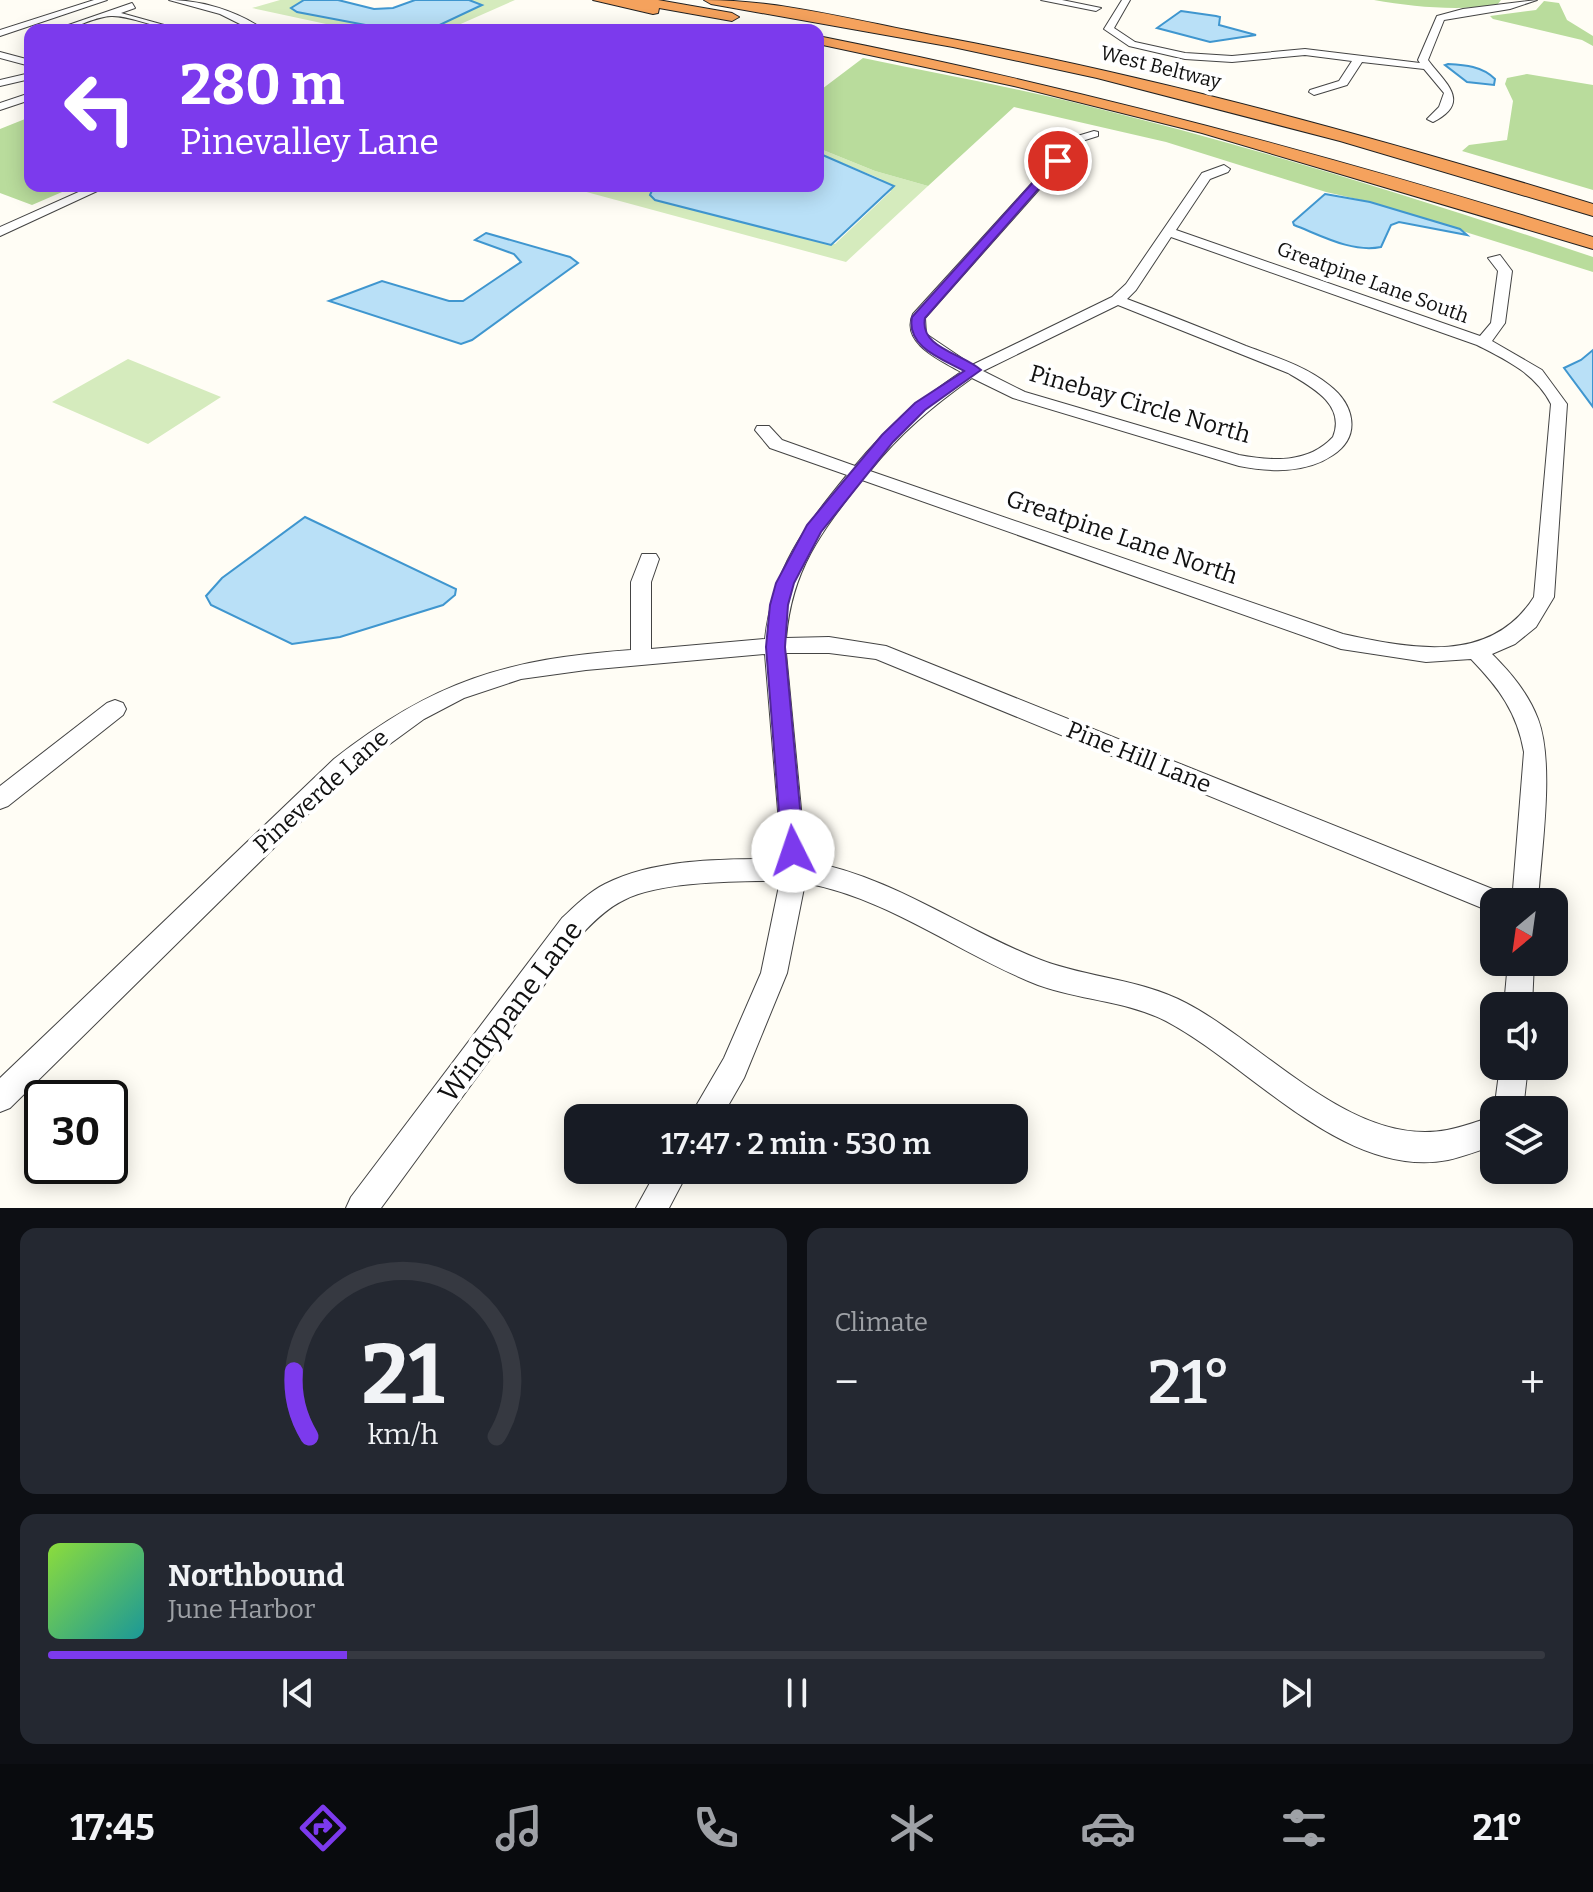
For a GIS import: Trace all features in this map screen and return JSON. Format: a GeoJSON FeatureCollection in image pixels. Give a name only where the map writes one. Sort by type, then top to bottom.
{"type":"FeatureCollection","features":[{"type":"Feature","properties":{"kind":"highway"},"geometry":{"type":"LineString","coordinates":[[600,0],[733,24]]}},
{"type":"Feature","properties":{"kind":"highway"},"geometry":{"type":"LineString","coordinates":[[635,0],[773,24]]}},
{"type":"Feature","properties":{"kind":"highway","name":"West Beltway"},"geometry":{"type":"LineString","coordinates":[[711,0],[887,30],[1096,73],[1465,170],[1593,210]]}},
{"type":"Feature","properties":{"kind":"highway","name":"West Beltway"},"geometry":{"type":"LineString","coordinates":[[824,33],[962,60],[1183,111],[1386,166],[1593,229]]}},
{"type":"Feature","properties":{"kind":"highway"},"geometry":{"type":"LineString","coordinates":[[824,41],[984,74],[1190,123],[1593,243]]}},
{"type":"Feature","properties":{"kind":"highway"},"geometry":{"type":"LineString","coordinates":[[1465,170],[1593,204]]}},
{"type":"Feature","properties":{"kind":"street"},"geometry":{"type":"LineString","coordinates":[[28,24],[103,0]]}},
{"type":"Feature","properties":{"kind":"street"},"geometry":{"type":"LineString","coordinates":[[173,0],[223,12],[247,24]]}},
{"type":"Feature","properties":{"kind":"street"},"geometry":{"type":"LineString","coordinates":[[1045,0],[1096,8]]}},
{"type":"Feature","properties":{"kind":"street"},"geometry":{"type":"LineString","coordinates":[[1126,0],[1110,21],[1109,29],[1121,39],[1139,46],[1214,59],[1297,52],[1426,66]]}},
{"type":"Feature","properties":{"kind":"street"},"geometry":{"type":"LineString","coordinates":[[1433,119],[1445,108],[1449,94],[1445,83],[1423,60],[1440,18],[1451,13],[1501,10],[1533,0]]}},
{"type":"Feature","properties":{"kind":"street"},"geometry":{"type":"LineString","coordinates":[[77,24],[132,6]]}},
{"type":"Feature","properties":{"kind":"street"},"geometry":{"type":"LineString","coordinates":[[111,13],[154,24]]}},
{"type":"Feature","properties":{"kind":"street"},"geometry":{"type":"LineString","coordinates":[[0,33],[24,25]]}},
{"type":"Feature","properties":{"kind":"street"},"geometry":{"type":"LineString","coordinates":[[0,55],[24,61]]}},
{"type":"Feature","properties":{"kind":"street"},"geometry":{"type":"LineString","coordinates":[[1314,92],[1337,86],[1348,79],[1358,60]]}},
{"type":"Feature","properties":{"kind":"street"},"geometry":{"type":"LineString","coordinates":[[0,83],[24,77]]}},
{"type":"Feature","properties":{"kind":"street"},"geometry":{"type":"LineString","coordinates":[[0,107],[24,98]]}},
{"type":"Feature","properties":{"kind":"street","name":"Pinebay Circle North"},"geometry":{"type":"LineString","coordinates":[[1094,134],[1078,139],[918,317],[920,336],[932,347],[1019,395],[1230,459],[1282,465],[1307,462],[1327,454],[1339,442],[1345,428],[1345,416],[1321,386],[1294,370],[1117,300]]}},
{"type":"Feature","properties":{"kind":"street"},"geometry":{"type":"LineString","coordinates":[[712,1104],[734,1068],[774,973],[795,871],[775,647],[779,605],[797,556],[813,529],[887,438],[920,407],[974,370],[1117,300],[1140,277],[1206,176],[1224,169]]}},
{"type":"Feature","properties":{"kind":"street"},"geometry":{"type":"LineString","coordinates":[[0,232],[89,192]]}},
{"type":"Feature","properties":{"kind":"street","name":"Greatpine Lane South"},"geometry":{"type":"LineString","coordinates":[[1170,232],[1482,342],[1514,358],[1552,388]]}},
{"type":"Feature","properties":{"kind":"street"},"geometry":{"type":"LineString","coordinates":[[1482,342],[1498,323],[1505,271],[1495,258]]}},
{"type":"Feature","properties":{"kind":"street","name":"Greatpine Lane North"},"geometry":{"type":"LineString","coordinates":[[763,430],[776,444],[1341,641],[1388,652],[1436,656],[1476,651],[1517,635],[1536,617],[1544,597],[1559,404],[1552,388]]}},
{"type":"Feature","properties":{"kind":"street"},"geometry":{"type":"LineString","coordinates":[[641,658],[641,582],[649,559]]}},
{"type":"Feature","properties":{"kind":"street","name":"Pine Hill Lane"},"geometry":{"type":"LineString","coordinates":[[775,647],[831,644],[879,652],[1480,896]]}},
{"type":"Feature","properties":{"kind":"street","name":"Pineverde Lane"},"geometry":{"type":"LineString","coordinates":[[0,1098],[342,766],[380,735],[415,713],[498,677],[547,666],[775,647]]}},
{"type":"Feature","properties":{"kind":"street"},"geometry":{"type":"LineString","coordinates":[[1476,651],[1522,701],[1532,730],[1535,752],[1526,888]]}},
{"type":"Feature","properties":{"kind":"street"},"geometry":{"type":"LineString","coordinates":[[0,799],[115,709]]}},
{"type":"Feature","properties":{"kind":"street","name":"Windypane Lane"},"geometry":{"type":"LineString","coordinates":[[362,1208],[571,927],[591,906],[618,890],[646,880],[795,871],[858,884],[1052,977],[1173,1010],[1209,1031],[1313,1108],[1352,1130],[1390,1143],[1433,1149],[1480,1137]]}},
{"type":"Feature","properties":{"kind":"street"},"geometry":{"type":"LineString","coordinates":[[653,1208],[666,1184]]}},
{"type":"Feature","properties":{"kind":"green space"},"geometry":{"type":"Polygon","coordinates":[[[280,0],[304,0],[291,8],[297,12],[360,24],[326,24],[252,8],[280,0]]]}},
{"type":"Feature","properties":{"kind":"green space"},"geometry":{"type":"Polygon","coordinates":[[[469,0],[515,0],[461,24],[442,24],[481,6],[469,0]]]}},
{"type":"Feature","properties":{"kind":"green space"},"geometry":{"type":"Polygon","coordinates":[[[1374,0],[1501,0],[1497,5],[1451,8],[1374,0]]]}},
{"type":"Feature","properties":{"kind":"green space"},"geometry":{"type":"Polygon","coordinates":[[[1544,1],[1559,3],[1567,20],[1593,36],[1593,46],[1582,40],[1490,16],[1536,10],[1544,1]]]}},
{"type":"Feature","properties":{"kind":"green space"},"geometry":{"type":"Polygon","coordinates":[[[863,58],[1060,99],[1279,157],[1593,257],[1593,272],[1166,142],[1014,107],[928,186],[875,171],[824,150],[824,87],[863,58]]]}},
{"type":"Feature","properties":{"kind":"green space"},"geometry":{"type":"Polygon","coordinates":[[[1527,74],[1593,85],[1593,190],[1462,151],[1469,145],[1507,140],[1513,101],[1505,84],[1507,78],[1527,74]]]}},
{"type":"Feature","properties":{"kind":"green space"},"geometry":{"type":"Polygon","coordinates":[[[24,119],[24,192],[62,192],[32,205],[0,193],[0,129],[24,119]]]}},
{"type":"Feature","properties":{"kind":"green space"},"geometry":{"type":"Polygon","coordinates":[[[824,150],[875,171],[928,186],[846,262],[587,192],[651,192],[650,195],[835,244],[891,191],[881,179],[824,155],[824,150]]]}},
{"type":"Feature","properties":{"kind":"green space"},"geometry":{"type":"Polygon","coordinates":[[[128,359],[221,397],[148,444],[52,402],[128,359]]]}},
{"type":"Feature","properties":{"kind":"water"},"geometry":{"type":"Polygon","coordinates":[[[304,0],[338,0],[374,9],[393,8],[415,0],[469,0],[482,5],[442,24],[360,24],[297,12],[291,8],[304,0]]]}},
{"type":"Feature","properties":{"kind":"water"},"geometry":{"type":"Polygon","coordinates":[[[1181,11],[1220,17],[1219,25],[1256,35],[1210,42],[1157,28],[1181,11]]]}},
{"type":"Feature","properties":{"kind":"water"},"geometry":{"type":"Polygon","coordinates":[[[1445,65],[1485,71],[1495,79],[1494,85],[1467,82],[1445,65]]]}},
{"type":"Feature","properties":{"kind":"water"},"geometry":{"type":"Polygon","coordinates":[[[824,156],[894,186],[831,245],[655,200],[650,195],[651,192],[824,192],[824,156]]]}},
{"type":"Feature","properties":{"kind":"water"},"geometry":{"type":"Polygon","coordinates":[[[1325,194],[1370,202],[1460,229],[1467,235],[1399,222],[1391,225],[1381,247],[1359,248],[1294,225],[1293,222],[1325,194]]]}},
{"type":"Feature","properties":{"kind":"water"},"geometry":{"type":"Polygon","coordinates":[[[486,233],[570,257],[578,263],[472,340],[461,344],[329,301],[382,281],[449,301],[463,301],[521,262],[514,254],[475,240],[486,233]]]}},
{"type":"Feature","properties":{"kind":"water"},"geometry":{"type":"Polygon","coordinates":[[[1593,350],[1593,407],[1564,368],[1593,350]]]}},
{"type":"Feature","properties":{"kind":"water"},"geometry":{"type":"Polygon","coordinates":[[[305,517],[456,589],[455,595],[443,605],[340,637],[292,644],[211,605],[206,596],[222,578],[305,517]]]}},
{"type":"Feature","properties":{"kind":"route"},"geometry":{"type":"LineString","coordinates":[[793,851],[775,647],[779,605],[785,583],[813,529],[887,438],[920,407],[974,370],[932,347],[920,336],[918,317],[1058,161]]}}]}
